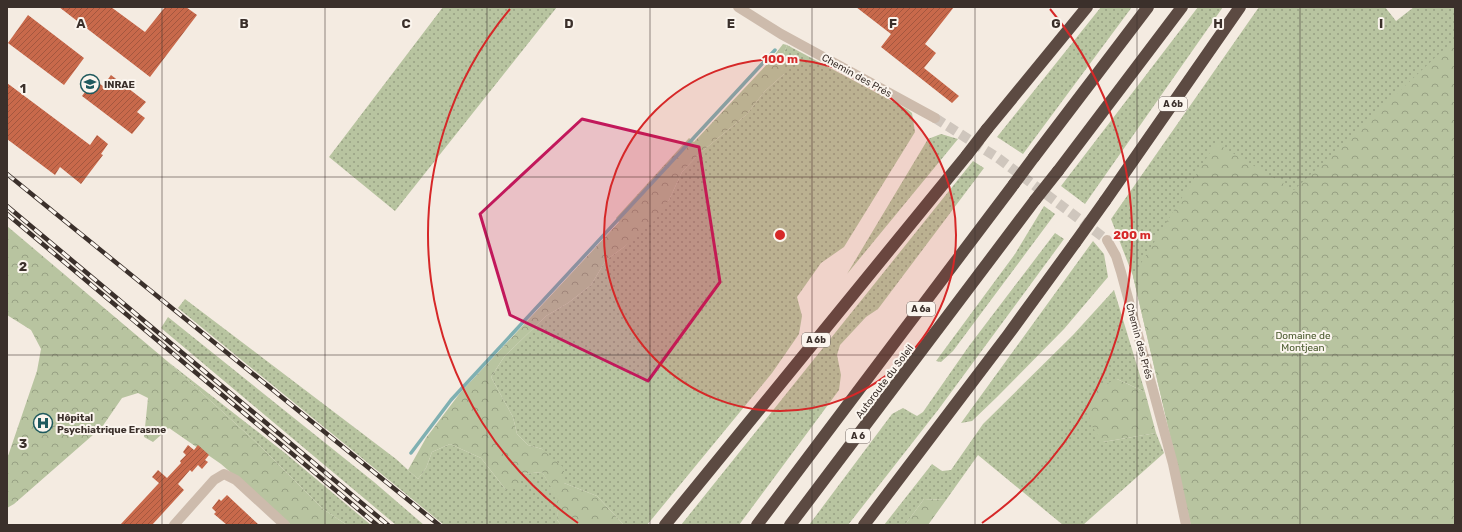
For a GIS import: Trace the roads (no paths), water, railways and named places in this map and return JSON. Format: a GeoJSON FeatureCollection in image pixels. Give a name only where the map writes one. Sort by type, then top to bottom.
{"type":"FeatureCollection","features":[{"type":"Feature","properties":{"kind":"highway","name":"A 6b"},"geometry":{"type":"LineString","coordinates":[[664,525],[967,155],[1086,7]]}},
{"type":"Feature","properties":{"kind":"highway","name":"A 6a"},"geometry":{"type":"LineString","coordinates":[[757,525],[1148,7]]}},
{"type":"Feature","properties":{"kind":"highway","name":"A 6a"},"geometry":{"type":"LineString","coordinates":[[924,347],[1182,7]]}},
{"type":"Feature","properties":{"kind":"highway","name":"A 6b"},"geometry":{"type":"LineString","coordinates":[[864,525],[1008,335],[1075,243],[1240,7]]}},
{"type":"Feature","properties":{"kind":"highway","name":"Autoroute du Soleil"},"geometry":{"type":"LineString","coordinates":[[790,525],[924,347]]}},
{"type":"Feature","properties":{"kind":"street","name":"Chemin des Prés"},"geometry":{"type":"LineString","coordinates":[[738,7],[781,34],[935,118]]}},
{"type":"Feature","properties":{"kind":"street","name":"Chemin des Prés"},"geometry":{"type":"LineString","coordinates":[[1107,240],[1116,256],[1121,272],[1168,444],[1186,525]]}},
{"type":"Feature","properties":{"kind":"street"},"geometry":{"type":"LineString","coordinates":[[174,525],[214,480],[224,474],[236,480],[285,525]]}},
{"type":"Feature","properties":{"kind":"waterway"},"geometry":{"type":"LineString","coordinates":[[411,453],[451,400],[775,50]]}},
{"type":"Feature","properties":{"kind":"tunnel"},"geometry":{"type":"LineString","coordinates":[[935,118],[998,158],[1107,240]]}},
{"type":"Feature","properties":{"kind":"railway"},"geometry":{"type":"LineString","coordinates":[[7,174],[439,525]]}},
{"type":"Feature","properties":{"kind":"railway"},"geometry":{"type":"LineString","coordinates":[[7,206],[388,525]]}},
{"type":"Feature","properties":{"kind":"railway"},"geometry":{"type":"LineString","coordinates":[[7,214],[377,525]]}},
{"type":"Feature","properties":{"kind":"place","name":"INRAE"},"geometry":{"type":"Point","coordinates":[90,84]}},
{"type":"Feature","properties":{"kind":"place","name":"Hôpital Psychiatrique Erasme"},"geometry":{"type":"Point","coordinates":[43,423]}},
{"type":"Feature","properties":{"kind":"park label","name":"Domaine de Montjean"},"geometry":{"type":"Point","coordinates":[1303,340]}}]}
